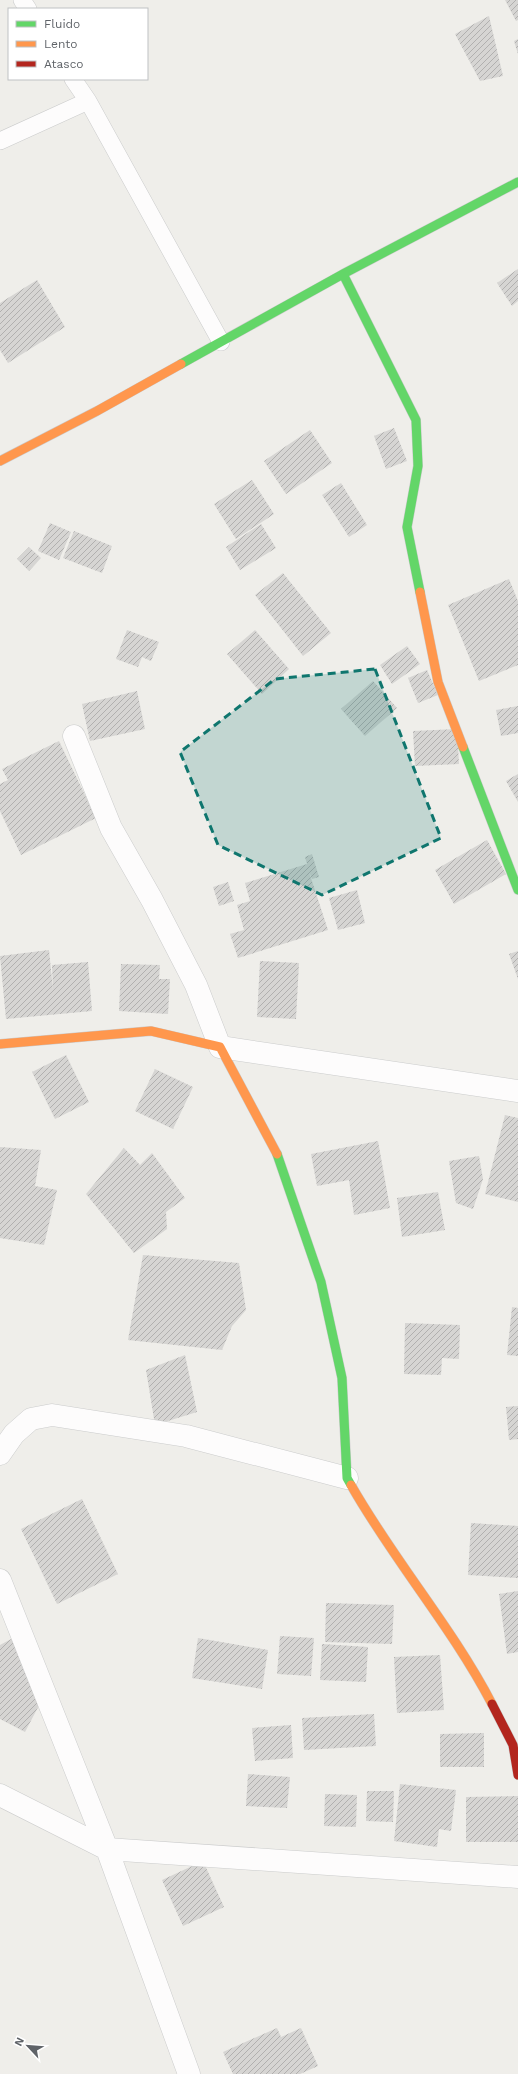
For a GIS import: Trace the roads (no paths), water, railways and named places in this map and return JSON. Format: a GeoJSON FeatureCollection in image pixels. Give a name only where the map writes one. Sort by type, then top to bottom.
{"type":"FeatureCollection","features":[{"type":"Feature","properties":{"kind":"street"},"geometry":{"type":"LineString","coordinates":[[0,461],[97,411],[342,274],[518,182]]}},
{"type":"Feature","properties":{"kind":"street"},"geometry":{"type":"LineString","coordinates":[[342,274],[416,420],[418,466],[407,527],[438,682],[518,890]]}},
{"type":"Feature","properties":{"kind":"street"},"geometry":{"type":"LineString","coordinates":[[74,736],[112,828],[152,900],[196,985],[220,1047],[274,1149],[321,1282],[342,1378],[347,1478],[369,1517],[475,1672],[513,1744],[518,1775]]}},
{"type":"Feature","properties":{"kind":"street"},"geometry":{"type":"LineString","coordinates":[[0,1044],[152,1032],[220,1047],[518,1091]]}},
{"type":"Feature","properties":{"kind":"street"},"geometry":{"type":"LineString","coordinates":[[0,1454],[14,1434],[31,1419],[52,1415],[186,1436],[347,1478]]}},
{"type":"Feature","properties":{"kind":"street"},"geometry":{"type":"LineString","coordinates":[[0,1580],[106,1849],[189,2074]]}},
{"type":"Feature","properties":{"kind":"street"},"geometry":{"type":"LineString","coordinates":[[0,1796],[106,1849],[518,1877]]}},
{"type":"Feature","properties":{"kind":"lane"},"geometry":{"type":"LineString","coordinates":[[74,80],[88,101],[221,342]]}},
{"type":"Feature","properties":{"kind":"lane"},"geometry":{"type":"LineString","coordinates":[[0,140],[88,101]]}}]}
